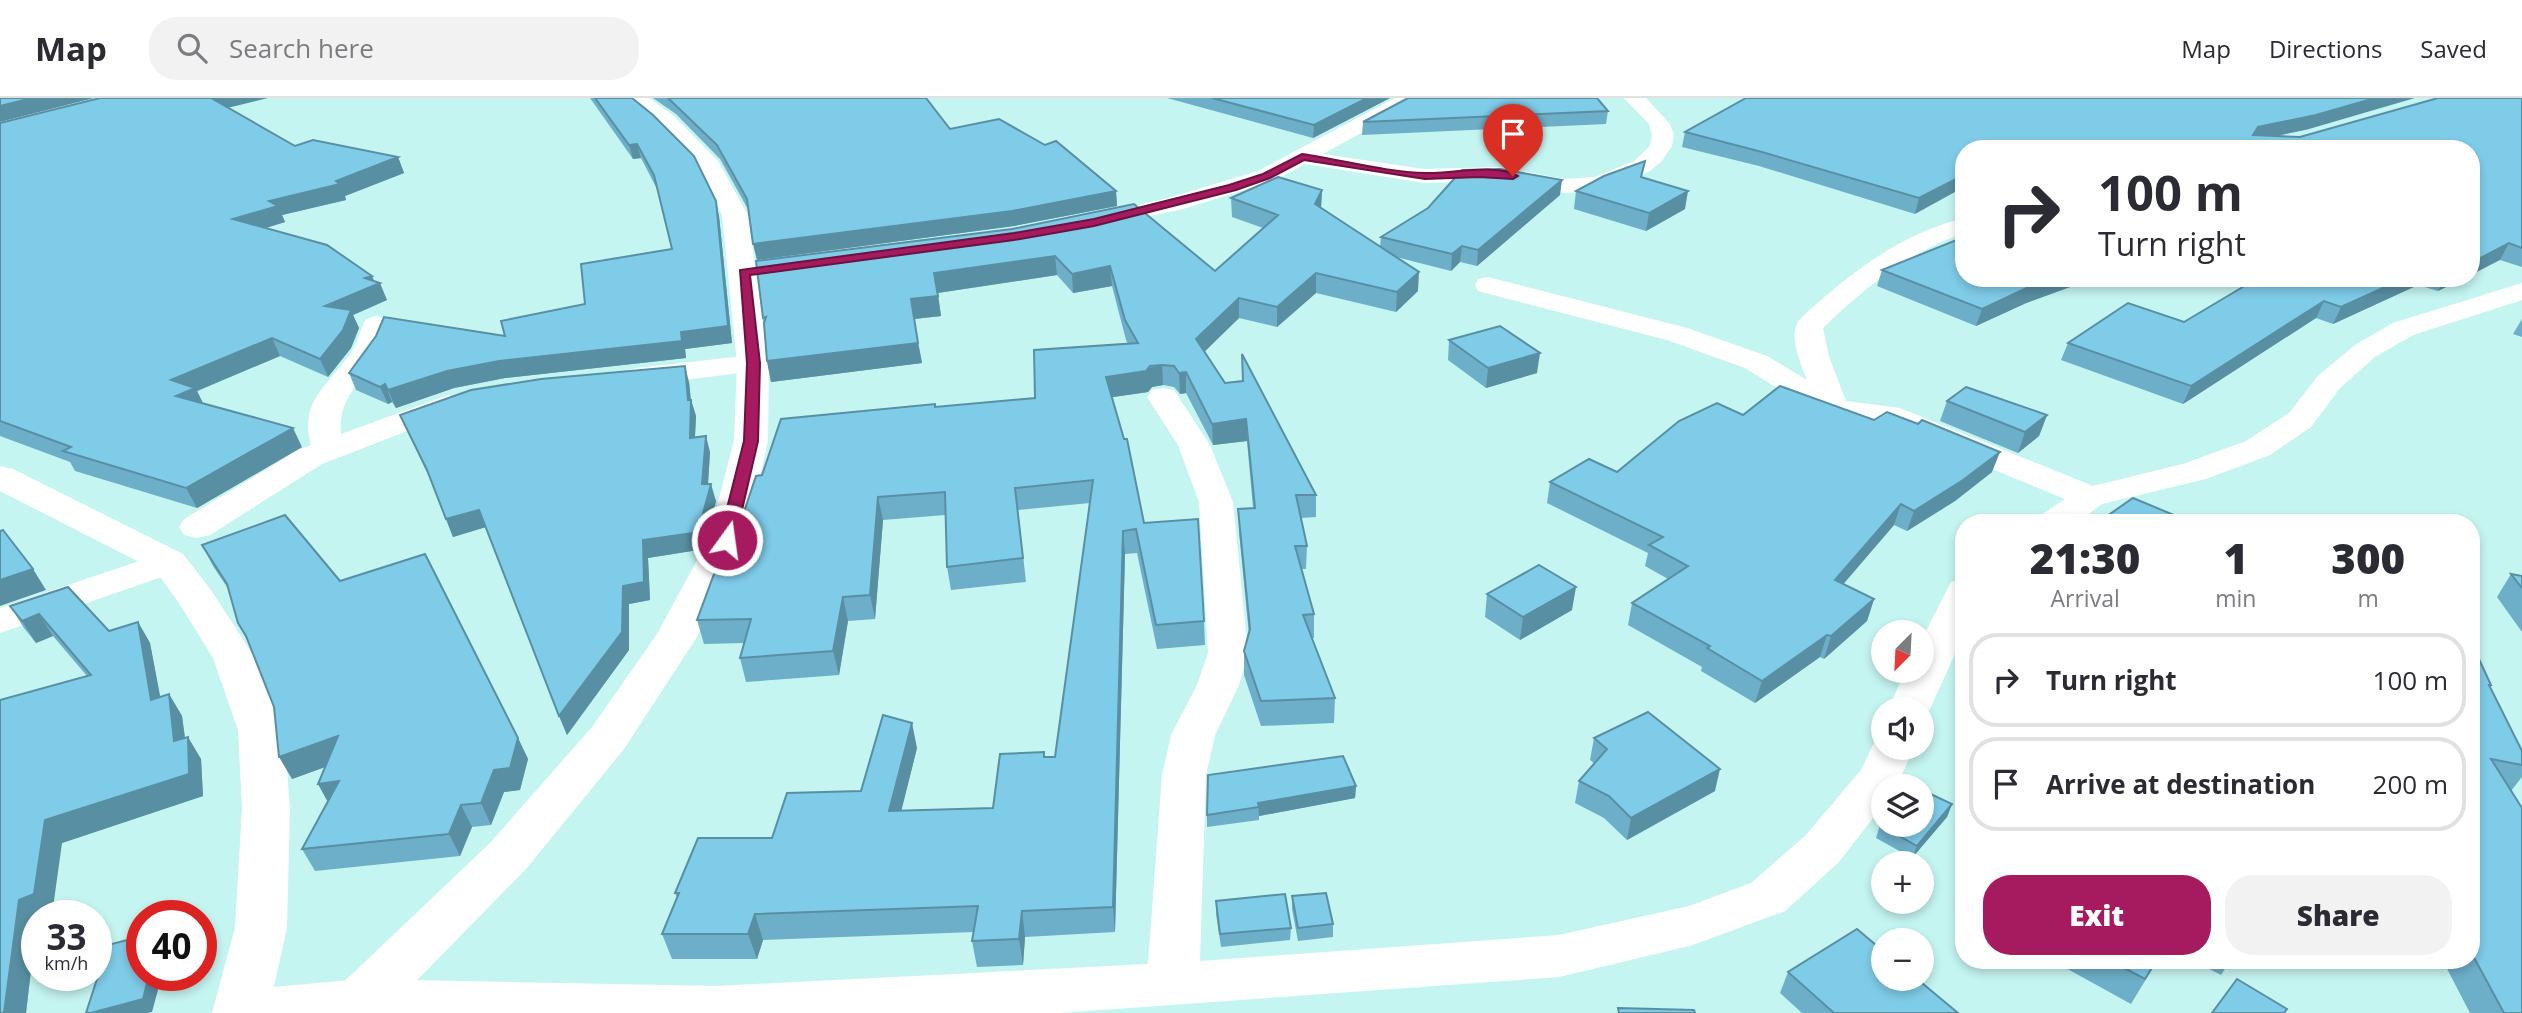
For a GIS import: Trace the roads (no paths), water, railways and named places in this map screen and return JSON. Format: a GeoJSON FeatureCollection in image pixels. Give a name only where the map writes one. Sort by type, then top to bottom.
{"type":"FeatureCollection","features":[{"type":"Feature","properties":{"kind":"street"},"geometry":{"type":"LineString","coordinates":[[355,1007],[508,856],[608,738],[676,637],[727,540],[751,441],[757,270],[735,215],[709,166],[666,121],[635,98]]}},
{"type":"Feature","properties":{"kind":"street"},"geometry":{"type":"LineString","coordinates":[[1068,227],[1174,204],[1266,176],[1410,98]]}},
{"type":"Feature","properties":{"kind":"street"},"geometry":{"type":"LineString","coordinates":[[1302,157],[1413,175],[1451,177],[1497,174],[1550,184],[1594,186],[1645,164],[1661,148],[1663,134],[1658,121],[1634,98]]}},
{"type":"Feature","properties":{"kind":"street"},"geometry":{"type":"LineString","coordinates":[[1833,409],[1809,345],[1809,326],[1837,299],[1898,255],[1955,228]]}},
{"type":"Feature","properties":{"kind":"street"},"geometry":{"type":"LineString","coordinates":[[1488,285],[1677,334],[1756,362],[1833,409],[1889,415],[2090,497]]}},
{"type":"Feature","properties":{"kind":"street"},"geometry":{"type":"LineString","coordinates":[[2066,514],[2090,497],[2194,472],[2258,448],[2300,420],[2329,382],[2365,351],[2403,328],[2522,291]]}},
{"type":"Feature","properties":{"kind":"street"},"geometry":{"type":"LineString","coordinates":[[330,450],[322,432],[323,414],[344,377],[367,351],[376,326]]}},
{"type":"Feature","properties":{"kind":"street"},"geometry":{"type":"LineString","coordinates":[[600,380],[753,363]]}},
{"type":"Feature","properties":{"kind":"street"},"geometry":{"type":"LineString","coordinates":[[197,527],[310,457],[416,414],[472,396]]}},
{"type":"Feature","properties":{"kind":"street"},"geometry":{"type":"LineString","coordinates":[[1163,397],[1194,445],[1216,502],[1228,653],[1218,685],[1193,735],[1184,775],[1173,985]]}},
{"type":"Feature","properties":{"kind":"street"},"geometry":{"type":"LineString","coordinates":[[0,477],[169,562],[197,598],[234,658],[261,730],[266,808],[261,929],[240,1013],[355,1007],[717,1009],[1173,985],[1559,956],[1693,925],[1768,897],[1813,857],[1880,777],[1887,760]]}},
{"type":"Feature","properties":{"kind":"street"},"geometry":{"type":"LineString","coordinates":[[0,621],[169,562]]}},
{"type":"Feature","properties":{"kind":"street"},"geometry":{"type":"LineString","coordinates":[[1915,697],[1955,609]]}}]}
